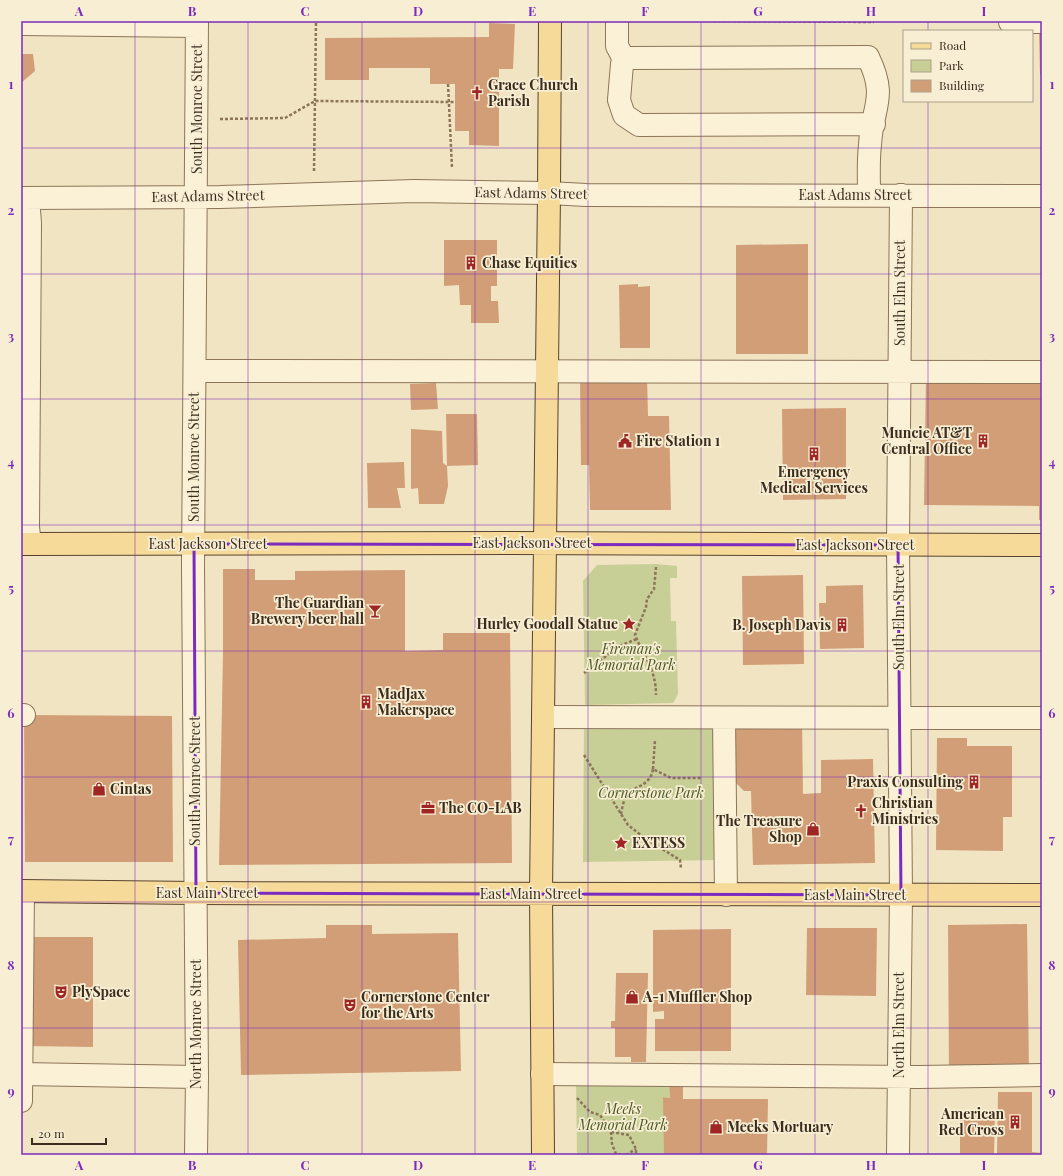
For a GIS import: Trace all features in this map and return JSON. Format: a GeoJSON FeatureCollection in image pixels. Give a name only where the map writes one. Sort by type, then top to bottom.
{"type":"FeatureCollection","features":[{"type":"Feature","properties":{"kind":"main road"},"geometry":{"type":"LineString","coordinates":[[543,1155],[541,894],[550,193],[550,21]]}},
{"type":"Feature","properties":{"kind":"main road","name":"East Jackson Street"},"geometry":{"type":"LineString","coordinates":[[25,544],[545,543],[1042,545]]}},
{"type":"Feature","properties":{"kind":"main road","name":"East Main Street"},"geometry":{"type":"LineString","coordinates":[[22,891],[196,893],[1042,895]]}},
{"type":"Feature","properties":{"kind":"street"},"geometry":{"type":"LineString","coordinates":[[617,21],[617,46],[625,62]]}},
{"type":"Feature","properties":{"kind":"street"},"geometry":{"type":"LineString","coordinates":[[1010,22],[1042,22]]}},
{"type":"Feature","properties":{"kind":"street"},"geometry":{"type":"LineString","coordinates":[[21,24],[197,24]]}},
{"type":"Feature","properties":{"kind":"street","name":"South Monroe Street"},"geometry":{"type":"LineString","coordinates":[[196,893],[194,544],[197,24]]}},
{"type":"Feature","properties":{"kind":"street"},"geometry":{"type":"LineString","coordinates":[[869,194],[870,143],[874,124],[879,90],[876,74],[868,57],[630,58],[622,64],[619,100],[624,115],[639,124],[874,124]]}},
{"type":"Feature","properties":{"kind":"street","name":"East Adams Street"},"geometry":{"type":"LineString","coordinates":[[24,198],[414,191],[586,195],[869,194],[1042,196]]}},
{"type":"Feature","properties":{"kind":"street","name":"South Elm Street"},"geometry":{"type":"LineString","coordinates":[[901,195],[898,545],[901,895]]}},
{"type":"Feature","properties":{"kind":"street"},"geometry":{"type":"LineString","coordinates":[[24,198],[30,222],[28,519],[25,544]]}},
{"type":"Feature","properties":{"kind":"street"},"geometry":{"type":"LineString","coordinates":[[195,371],[1042,372]]}},
{"type":"Feature","properties":{"kind":"street"},"geometry":{"type":"LineString","coordinates":[[543,718],[1042,718]]}},
{"type":"Feature","properties":{"kind":"street"},"geometry":{"type":"LineString","coordinates":[[724,718],[726,895]]}},
{"type":"Feature","properties":{"kind":"street"},"geometry":{"type":"LineString","coordinates":[[21,1101],[22,891]]}},
{"type":"Feature","properties":{"kind":"street","name":"North Monroe Street"},"geometry":{"type":"LineString","coordinates":[[196,893],[196,1155]]}},
{"type":"Feature","properties":{"kind":"street","name":"North Elm Street"},"geometry":{"type":"LineString","coordinates":[[898,1155],[901,895]]}},
{"type":"Feature","properties":{"kind":"street"},"geometry":{"type":"LineString","coordinates":[[21,1074],[197,1077]]}},
{"type":"Feature","properties":{"kind":"street"},"geometry":{"type":"LineString","coordinates":[[542,1074],[899,1077],[1042,1075]]}},
{"type":"Feature","properties":{"kind":"path"},"geometry":{"type":"LineString","coordinates":[[314,172],[316,21]]}},
{"type":"Feature","properties":{"kind":"path"},"geometry":{"type":"LineString","coordinates":[[713,21],[874,22]]}},
{"type":"Feature","properties":{"kind":"path"},"geometry":{"type":"LineString","coordinates":[[448,84],[452,173]]}},
{"type":"Feature","properties":{"kind":"path"},"geometry":{"type":"LineString","coordinates":[[220,119],[285,118],[315,101],[455,102]]}},
{"type":"Feature","properties":{"kind":"path"},"geometry":{"type":"LineString","coordinates":[[621,814],[626,797],[652,777],[654,769],[656,684],[651,665],[636,640],[635,635],[646,607],[647,599],[654,589],[656,564]]}},
{"type":"Feature","properties":{"kind":"path"},"geometry":{"type":"LineString","coordinates":[[584,673],[619,646],[636,640]]}},
{"type":"Feature","properties":{"kind":"path"},"geometry":{"type":"LineString","coordinates":[[584,755],[628,825],[646,839],[680,860],[681,868]]}},
{"type":"Feature","properties":{"kind":"path"},"geometry":{"type":"LineString","coordinates":[[654,769],[671,778],[725,778]]}},
{"type":"Feature","properties":{"kind":"path"},"geometry":{"type":"LineString","coordinates":[[576,1097],[590,1112],[600,1115],[611,1132],[612,1144],[616,1154],[626,1155],[636,1149]]}},
{"type":"Feature","properties":{"kind":"path"},"geometry":{"type":"LineString","coordinates":[[611,1132],[629,1135],[636,1149],[636,1155]]}},
{"type":"Feature","properties":{"kind":"highlighted area"},"geometry":{"type":"Polygon","coordinates":[[[194,544],[898,545],[901,895],[196,893],[194,544]]]}},
{"type":"Feature","properties":{"kind":"green space","name":"Fireman's Memorial Park"},"geometry":{"type":"Polygon","coordinates":[[[656,564],[677,566],[677,578],[670,578],[671,621],[676,621],[678,694],[673,703],[585,705],[583,581],[597,565],[656,564]]]}},
{"type":"Feature","properties":{"kind":"green space","name":"Cornerstone Park"},"geometry":{"type":"Polygon","coordinates":[[[584,723],[718,723],[720,860],[583,862],[584,723]]]}},
{"type":"Feature","properties":{"kind":"green space","name":"Meeks Memorial Park"},"geometry":{"type":"Polygon","coordinates":[[[576,1079],[668,1079],[670,1098],[664,1097],[664,1155],[577,1155],[576,1079]]]}},
{"type":"Feature","properties":{"kind":"building","name":"Grace Church Parish"},"geometry":{"type":"Polygon","coordinates":[[[489,23],[515,24],[513,69],[499,69],[499,146],[469,145],[469,131],[455,131],[455,84],[430,84],[430,68],[369,68],[369,80],[325,80],[325,38],[489,37],[489,23]]]}},
{"type":"Feature","properties":{"kind":"building"},"geometry":{"type":"Polygon","coordinates":[[[1039,33],[1042,33],[1042,75],[1040,75],[1039,33]]]}},
{"type":"Feature","properties":{"kind":"building"},"geometry":{"type":"Polygon","coordinates":[[[21,54],[33,54],[35,71],[21,83],[21,54]]]}},
{"type":"Feature","properties":{"kind":"building","name":"Chase Equities"},"geometry":{"type":"Polygon","coordinates":[[[444,240],[497,240],[497,286],[491,286],[491,301],[498,301],[499,323],[471,323],[471,305],[460,305],[459,285],[444,286],[444,240]]]}},
{"type":"Feature","properties":{"kind":"building"},"geometry":{"type":"Polygon","coordinates":[[[808,244],[808,354],[736,354],[736,245],[808,244]]]}},
{"type":"Feature","properties":{"kind":"building"},"geometry":{"type":"Polygon","coordinates":[[[638,284],[638,287],[650,286],[650,348],[620,348],[619,285],[638,284]]]}},
{"type":"Feature","properties":{"kind":"building","name":"Fire Station 1"},"geometry":{"type":"Polygon","coordinates":[[[647,376],[648,416],[669,416],[671,510],[590,510],[589,465],[581,465],[580,377],[647,376]]]}},
{"type":"Feature","properties":{"kind":"building","name":"Muncie AT&T Central Office"},"geometry":{"type":"Polygon","coordinates":[[[926,376],[1042,377],[1042,520],[1039,520],[1039,506],[924,505],[926,376]]]}},
{"type":"Feature","properties":{"kind":"building"},"geometry":{"type":"Polygon","coordinates":[[[436,383],[438,409],[411,410],[410,384],[436,383]]]}},
{"type":"Feature","properties":{"kind":"building","name":"Emergency Medical Services"},"geometry":{"type":"Polygon","coordinates":[[[846,408],[846,499],[783,500],[782,409],[846,408]]]}},
{"type":"Feature","properties":{"kind":"building"},"geometry":{"type":"Polygon","coordinates":[[[446,414],[477,414],[478,465],[447,466],[446,414]]]}},
{"type":"Feature","properties":{"kind":"building"},"geometry":{"type":"Polygon","coordinates":[[[411,429],[442,431],[443,463],[447,466],[448,486],[444,504],[419,504],[418,488],[411,489],[411,429]]]}},
{"type":"Feature","properties":{"kind":"building"},"geometry":{"type":"Polygon","coordinates":[[[404,462],[405,488],[397,488],[401,508],[368,508],[367,463],[404,462]]]}},
{"type":"Feature","properties":{"kind":"building","name":"MadJax Makerspace"},"geometry":{"type":"Polygon","coordinates":[[[223,569],[255,569],[255,580],[295,580],[295,571],[405,570],[405,651],[443,650],[443,633],[510,633],[512,863],[219,865],[223,569]]]}},
{"type":"Feature","properties":{"kind":"building"},"geometry":{"type":"Polygon","coordinates":[[[803,575],[804,664],[743,665],[742,576],[803,575]]]}},
{"type":"Feature","properties":{"kind":"building","name":"B. Joseph Davis"},"geometry":{"type":"Polygon","coordinates":[[[863,585],[864,648],[820,649],[819,603],[826,603],[826,586],[863,585]]]}},
{"type":"Feature","properties":{"kind":"building","name":"Cintas"},"geometry":{"type":"Polygon","coordinates":[[[24,715],[172,716],[173,862],[25,862],[24,715]]]}},
{"type":"Feature","properties":{"kind":"building"},"geometry":{"type":"Polygon","coordinates":[[[802,719],[803,794],[821,793],[821,760],[873,759],[875,863],[753,865],[751,791],[744,791],[733,780],[732,720],[802,719]]]}},
{"type":"Feature","properties":{"kind":"building","name":"Praxis Consulting"},"geometry":{"type":"Polygon","coordinates":[[[937,738],[967,738],[967,746],[1012,746],[1012,817],[1003,817],[1003,851],[936,850],[937,738]]]}},
{"type":"Feature","properties":{"kind":"building"},"geometry":{"type":"Polygon","coordinates":[[[1027,924],[1029,1072],[949,1072],[948,925],[1027,924]]]}},
{"type":"Feature","properties":{"kind":"building","name":"Cornerstone Center for the Arts"},"geometry":{"type":"Polygon","coordinates":[[[326,925],[372,925],[372,934],[458,933],[461,1071],[241,1075],[238,940],[326,938],[326,925]]]}},
{"type":"Feature","properties":{"kind":"building"},"geometry":{"type":"Polygon","coordinates":[[[807,928],[877,928],[876,996],[806,995],[807,928]]]}},
{"type":"Feature","properties":{"kind":"building"},"geometry":{"type":"Polygon","coordinates":[[[731,929],[731,1051],[655,1051],[655,1019],[664,1019],[664,1011],[653,1012],[653,930],[731,929]]]}},
{"type":"Feature","properties":{"kind":"building","name":"PlySpace"},"geometry":{"type":"Polygon","coordinates":[[[29,937],[93,937],[93,1047],[28,1046],[29,937]]]}},
{"type":"Feature","properties":{"kind":"building","name":"A-1 Muffler Shop"},"geometry":{"type":"Polygon","coordinates":[[[616,973],[648,973],[646,1062],[631,1062],[631,1057],[615,1057],[615,1028],[611,1028],[611,1021],[615,1021],[616,973]]]}},
{"type":"Feature","properties":{"kind":"building","name":"Meeks Mortuary"},"geometry":{"type":"Polygon","coordinates":[[[669,1085],[683,1085],[683,1099],[768,1099],[767,1155],[664,1155],[663,1097],[670,1098],[669,1085]]]}},
{"type":"Feature","properties":{"kind":"building","name":"American Red Cross"},"geometry":{"type":"Polygon","coordinates":[[[998,1092],[1032,1092],[1032,1152],[1042,1153],[1042,1155],[997,1155],[998,1092]]]}},
{"type":"Feature","properties":{"kind":"building"},"geometry":{"type":"Polygon","coordinates":[[[960,1113],[995,1113],[994,1155],[960,1155],[960,1113]]]}},
{"type":"Feature","properties":{"kind":"place","name":"Grace Church Parish"},"geometry":{"type":"Point","coordinates":[477,93]}},
{"type":"Feature","properties":{"kind":"place","name":"Chase Equities"},"geometry":{"type":"Point","coordinates":[471,263]}},
{"type":"Feature","properties":{"kind":"place","name":"Fire Station 1"},"geometry":{"type":"Point","coordinates":[625,441]}},
{"type":"Feature","properties":{"kind":"place","name":"Muncie AT&T Central Office"},"geometry":{"type":"Point","coordinates":[983,441]}},
{"type":"Feature","properties":{"kind":"place","name":"Emergency Medical Services"},"geometry":{"type":"Point","coordinates":[814,454]}},
{"type":"Feature","properties":{"kind":"place","name":"The Guardian Brewery beer hall"},"geometry":{"type":"Point","coordinates":[375,611]}},
{"type":"Feature","properties":{"kind":"place","name":"Hurley Goodall Statue"},"geometry":{"type":"Point","coordinates":[629,624]}},
{"type":"Feature","properties":{"kind":"place","name":"B. Joseph Davis"},"geometry":{"type":"Point","coordinates":[842,625]}},
{"type":"Feature","properties":{"kind":"place","name":"MadJax Makerspace"},"geometry":{"type":"Point","coordinates":[366,702]}},
{"type":"Feature","properties":{"kind":"place","name":"Praxis Consulting"},"geometry":{"type":"Point","coordinates":[974,782]}},
{"type":"Feature","properties":{"kind":"place","name":"Cintas"},"geometry":{"type":"Point","coordinates":[99,789]}},
{"type":"Feature","properties":{"kind":"place","name":"The CO-LAB"},"geometry":{"type":"Point","coordinates":[428,808]}},
{"type":"Feature","properties":{"kind":"place","name":"Christian Ministries"},"geometry":{"type":"Point","coordinates":[861,811]}},
{"type":"Feature","properties":{"kind":"place","name":"The Treasure Shop"},"geometry":{"type":"Point","coordinates":[813,829]}},
{"type":"Feature","properties":{"kind":"place","name":"EXTESS"},"geometry":{"type":"Point","coordinates":[621,843]}},
{"type":"Feature","properties":{"kind":"place","name":"PlySpace"},"geometry":{"type":"Point","coordinates":[61,992]}},
{"type":"Feature","properties":{"kind":"place","name":"A-1 Muffler Shop"},"geometry":{"type":"Point","coordinates":[632,997]}},
{"type":"Feature","properties":{"kind":"place","name":"Cornerstone Center for the Arts"},"geometry":{"type":"Point","coordinates":[350,1005]}},
{"type":"Feature","properties":{"kind":"place","name":"American Red Cross"},"geometry":{"type":"Point","coordinates":[1015,1122]}},
{"type":"Feature","properties":{"kind":"place","name":"Meeks Mortuary"},"geometry":{"type":"Point","coordinates":[716,1127]}}]}
